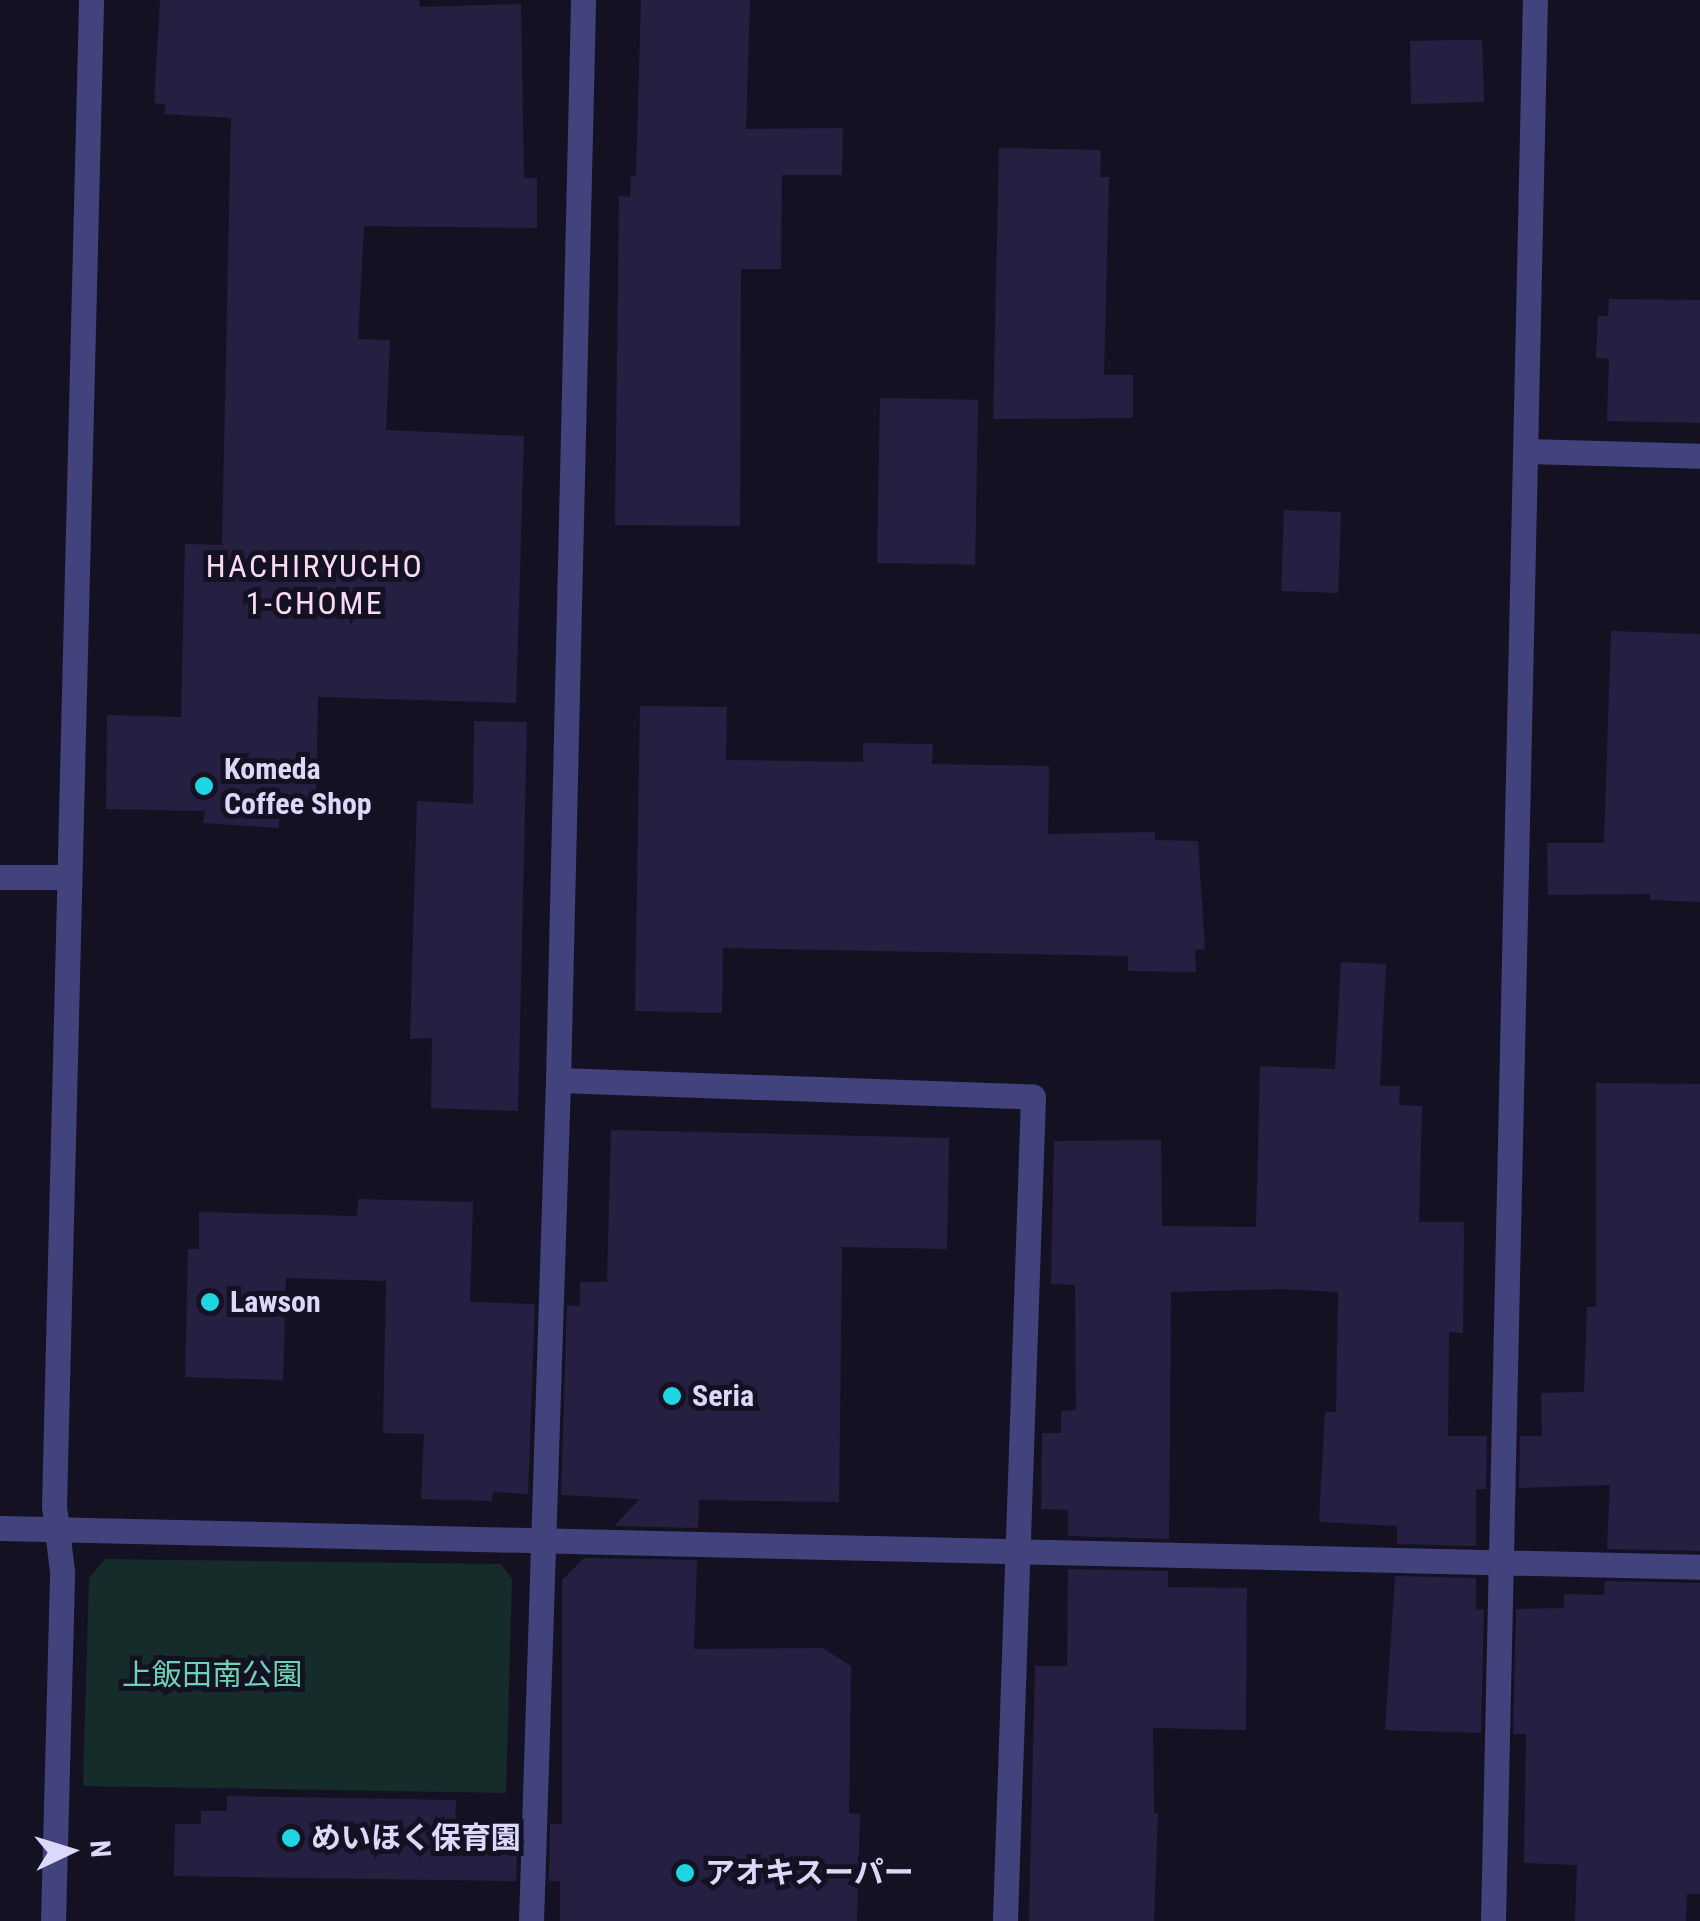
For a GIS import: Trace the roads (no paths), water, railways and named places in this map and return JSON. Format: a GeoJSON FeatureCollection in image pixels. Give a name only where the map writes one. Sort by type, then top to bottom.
{"type":"FeatureCollection","features":[{"type":"Feature","properties":{"kind":"street"},"geometry":{"type":"LineString","coordinates":[[53,1921],[62,1571],[56,1529],[67,877],[91,0]]}},
{"type":"Feature","properties":{"kind":"street"},"geometry":{"type":"LineString","coordinates":[[530,1921],[558,1080],[582,0]]}},
{"type":"Feature","properties":{"kind":"street"},"geometry":{"type":"LineString","coordinates":[[1493,1921],[1535,0]]}},
{"type":"Feature","properties":{"kind":"street"},"geometry":{"type":"LineString","coordinates":[[1526,451],[1700,456]]}},
{"type":"Feature","properties":{"kind":"street"},"geometry":{"type":"LineString","coordinates":[[0,877],[67,877]]}},
{"type":"Feature","properties":{"kind":"street"},"geometry":{"type":"LineString","coordinates":[[558,1080],[1032,1097],[1005,1921]]}},
{"type":"Feature","properties":{"kind":"street"},"geometry":{"type":"LineString","coordinates":[[0,1528],[1700,1567]]}},
{"type":"Feature","properties":{"kind":"place","name":"Komeda Coffee Shop"},"geometry":{"type":"Point","coordinates":[204,786]}},
{"type":"Feature","properties":{"kind":"place","name":"Lawson"},"geometry":{"type":"Point","coordinates":[210,1302]}},
{"type":"Feature","properties":{"kind":"place","name":"Seria"},"geometry":{"type":"Point","coordinates":[672,1396]}},
{"type":"Feature","properties":{"kind":"place","name":"めいほく保育園"},"geometry":{"type":"Point","coordinates":[291,1838]}},
{"type":"Feature","properties":{"kind":"place","name":"アオキスーパー"},"geometry":{"type":"Point","coordinates":[685,1873]}},
{"type":"Feature","properties":{"kind":"district","name":"HACHIRYUCHO 1-CHOME"},"geometry":{"type":"Point","coordinates":[315,586]}},
{"type":"Feature","properties":{"kind":"park label","name":"上飯田南公園"},"geometry":{"type":"Point","coordinates":[212,1675]}}]}
